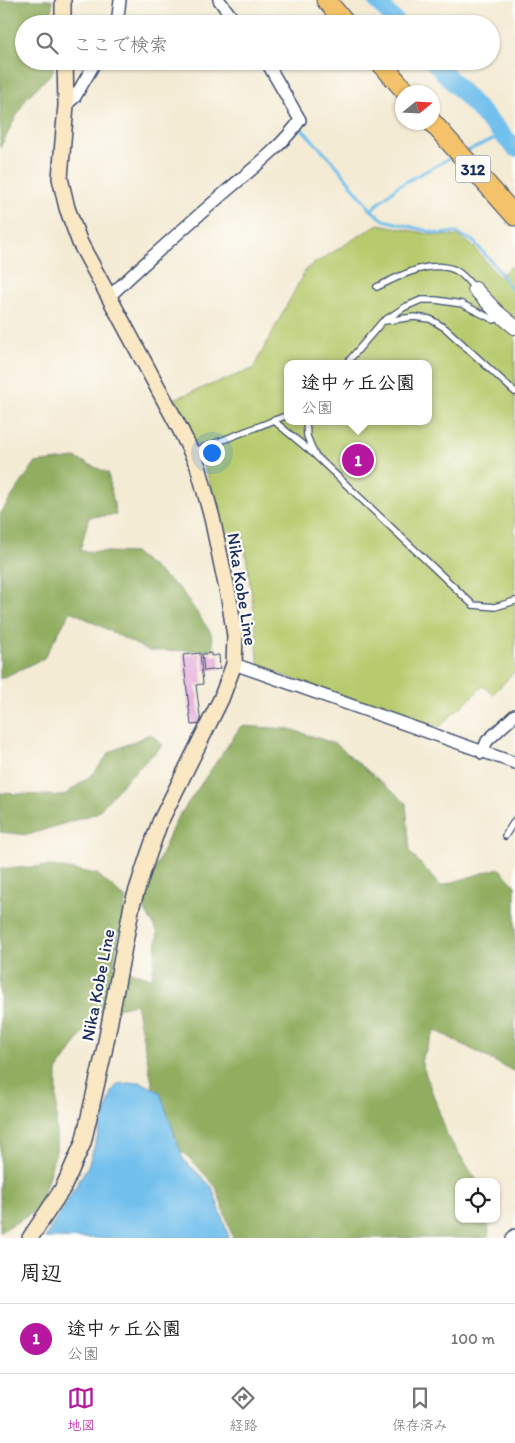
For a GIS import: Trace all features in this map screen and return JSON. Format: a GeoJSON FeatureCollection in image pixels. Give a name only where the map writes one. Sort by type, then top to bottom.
{"type":"FeatureCollection","features":[{"type":"Feature","properties":{"kind":"highway"},"geometry":{"type":"LineString","coordinates":[[326,0],[338,15]]}},
{"type":"Feature","properties":{"kind":"highway"},"geometry":{"type":"LineString","coordinates":[[387,70],[400,85]]}},
{"type":"Feature","properties":{"kind":"highway","name":"312"},"geometry":{"type":"LineString","coordinates":[[439,130],[515,216]]}},
{"type":"Feature","properties":{"kind":"main road"},"geometry":{"type":"LineString","coordinates":[[63,0],[64,15]]}},
{"type":"Feature","properties":{"kind":"main road","name":"Nika Kobe Line"},"geometry":{"type":"LineString","coordinates":[[30,1238],[63,1188],[83,1143],[104,1052],[132,905],[160,822],[221,699],[234,664],[235,636],[205,488],[192,452],[80,243],[67,208],[60,178],[66,105],[65,70]]}},
{"type":"Feature","properties":{"kind":"street"},"geometry":{"type":"LineString","coordinates":[[118,15],[120,0]]}},
{"type":"Feature","properties":{"kind":"street"},"geometry":{"type":"LineString","coordinates":[[219,0],[230,15]]}},
{"type":"Feature","properties":{"kind":"street"},"geometry":{"type":"LineString","coordinates":[[66,105],[75,97],[91,70]]}},
{"type":"Feature","properties":{"kind":"street"},"geometry":{"type":"LineString","coordinates":[[109,296],[152,255],[292,132],[300,120],[271,70]]}},
{"type":"Feature","properties":{"kind":"street"},"geometry":{"type":"LineString","coordinates":[[475,288],[502,317],[515,327]]}},
{"type":"Feature","properties":{"kind":"street"},"geometry":{"type":"LineString","coordinates":[[234,664],[482,753],[515,763]]}},
{"type":"Feature","properties":{"kind":"street"},"geometry":{"type":"LineString","coordinates":[[482,753],[487,741],[515,715]]}},
{"type":"Feature","properties":{"kind":"street"},"geometry":{"type":"LineString","coordinates":[[512,1238],[515,1235]]}},
{"type":"Feature","properties":{"kind":"lane"},"geometry":{"type":"LineString","coordinates":[[376,286],[408,272],[429,267],[446,267],[456,270],[475,288]]}},
{"type":"Feature","properties":{"kind":"lane"},"geometry":{"type":"LineString","coordinates":[[349,360],[382,322],[405,306],[421,300],[462,304],[494,320],[502,317]]}},
{"type":"Feature","properties":{"kind":"lane"},"geometry":{"type":"LineString","coordinates":[[382,322],[414,317],[430,319],[445,328],[515,392]]}},
{"type":"Feature","properties":{"kind":"lane"},"geometry":{"type":"LineString","coordinates":[[192,452],[284,416]]}},
{"type":"Feature","properties":{"kind":"lane"},"geometry":{"type":"LineString","coordinates":[[273,420],[315,456],[473,605],[495,607],[515,601]]}},
{"type":"Feature","properties":{"kind":"lane"},"geometry":{"type":"LineString","coordinates":[[306,425],[307,436],[315,456]]}},
{"type":"Feature","properties":{"kind":"lane"},"geometry":{"type":"LineString","coordinates":[[506,836],[515,820]]}},
{"type":"Feature","properties":{"kind":"green space"},"geometry":{"type":"Polygon","coordinates":[[[0,0],[52,0],[52,15],[15,15],[15,70],[53,70],[53,72],[26,98],[0,148],[0,0]]]}},
{"type":"Feature","properties":{"kind":"green space"},"geometry":{"type":"Polygon","coordinates":[[[378,224],[434,235],[459,236],[474,247],[498,277],[515,264],[515,671],[493,694],[483,686],[438,728],[259,667],[254,612],[243,533],[222,536],[209,481],[194,440],[171,400],[253,369],[306,269],[378,224]]]}},
{"type":"Feature","properties":{"kind":"green space"},"geometry":{"type":"Polygon","coordinates":[[[75,458],[108,473],[116,515],[89,517],[80,551],[135,553],[181,590],[211,633],[214,650],[149,651],[71,611],[44,658],[0,679],[0,514],[35,463],[75,458]]]}},
{"type":"Feature","properties":{"kind":"green space"},"geometry":{"type":"Polygon","coordinates":[[[241,726],[290,729],[336,744],[406,803],[410,852],[440,886],[499,868],[515,886],[515,1072],[435,1030],[421,1061],[448,1137],[475,1178],[455,1178],[455,1223],[488,1223],[489,1236],[487,1238],[233,1238],[216,1187],[191,1159],[176,1147],[155,1097],[136,1004],[97,1012],[57,1071],[56,1151],[39,1209],[0,1232],[0,869],[51,866],[97,874],[126,899],[113,967],[152,978],[158,933],[141,903],[175,822],[241,726]]]}},
{"type":"Feature","properties":{"kind":"green space"},"geometry":{"type":"Polygon","coordinates":[[[150,734],[163,745],[129,777],[97,813],[28,835],[0,832],[0,793],[63,796],[94,773],[110,752],[150,734]]]}},
{"type":"Feature","properties":{"kind":"water"},"geometry":{"type":"Polygon","coordinates":[[[141,1082],[160,1092],[183,1159],[212,1187],[229,1238],[45,1238],[88,1166],[113,1090],[118,1084],[141,1082]]]}},
{"type":"Feature","properties":{"kind":"building"},"geometry":{"type":"Polygon","coordinates":[[[200,653],[203,684],[196,685],[201,724],[191,725],[183,655],[200,653]]]}},
{"type":"Feature","properties":{"kind":"building"},"geometry":{"type":"Polygon","coordinates":[[[211,653],[211,656],[219,655],[220,669],[204,671],[202,654],[211,653]]]}},
{"type":"Feature","properties":{"kind":"waterway"},"geometry":{"type":"LineString","coordinates":[[376,0],[390,15]]}},
{"type":"Feature","properties":{"kind":"waterway"},"geometry":{"type":"LineString","coordinates":[[441,70],[515,148]]}},
{"type":"Feature","properties":{"kind":"waterway"},"geometry":{"type":"LineString","coordinates":[[299,126],[337,166],[371,210],[384,220],[440,234],[455,232],[473,241],[492,262],[515,294]]}},
{"type":"Feature","properties":{"kind":"waterway"},"geometry":{"type":"LineString","coordinates":[[467,151],[503,135]]}},
{"type":"Feature","properties":{"kind":"waterway"},"geometry":{"type":"LineString","coordinates":[[371,210],[398,186],[454,156]]}},
{"type":"Feature","properties":{"kind":"place","name":"途中ヶ丘公園"},"geometry":{"type":"Point","coordinates":[358,460]}}]}
